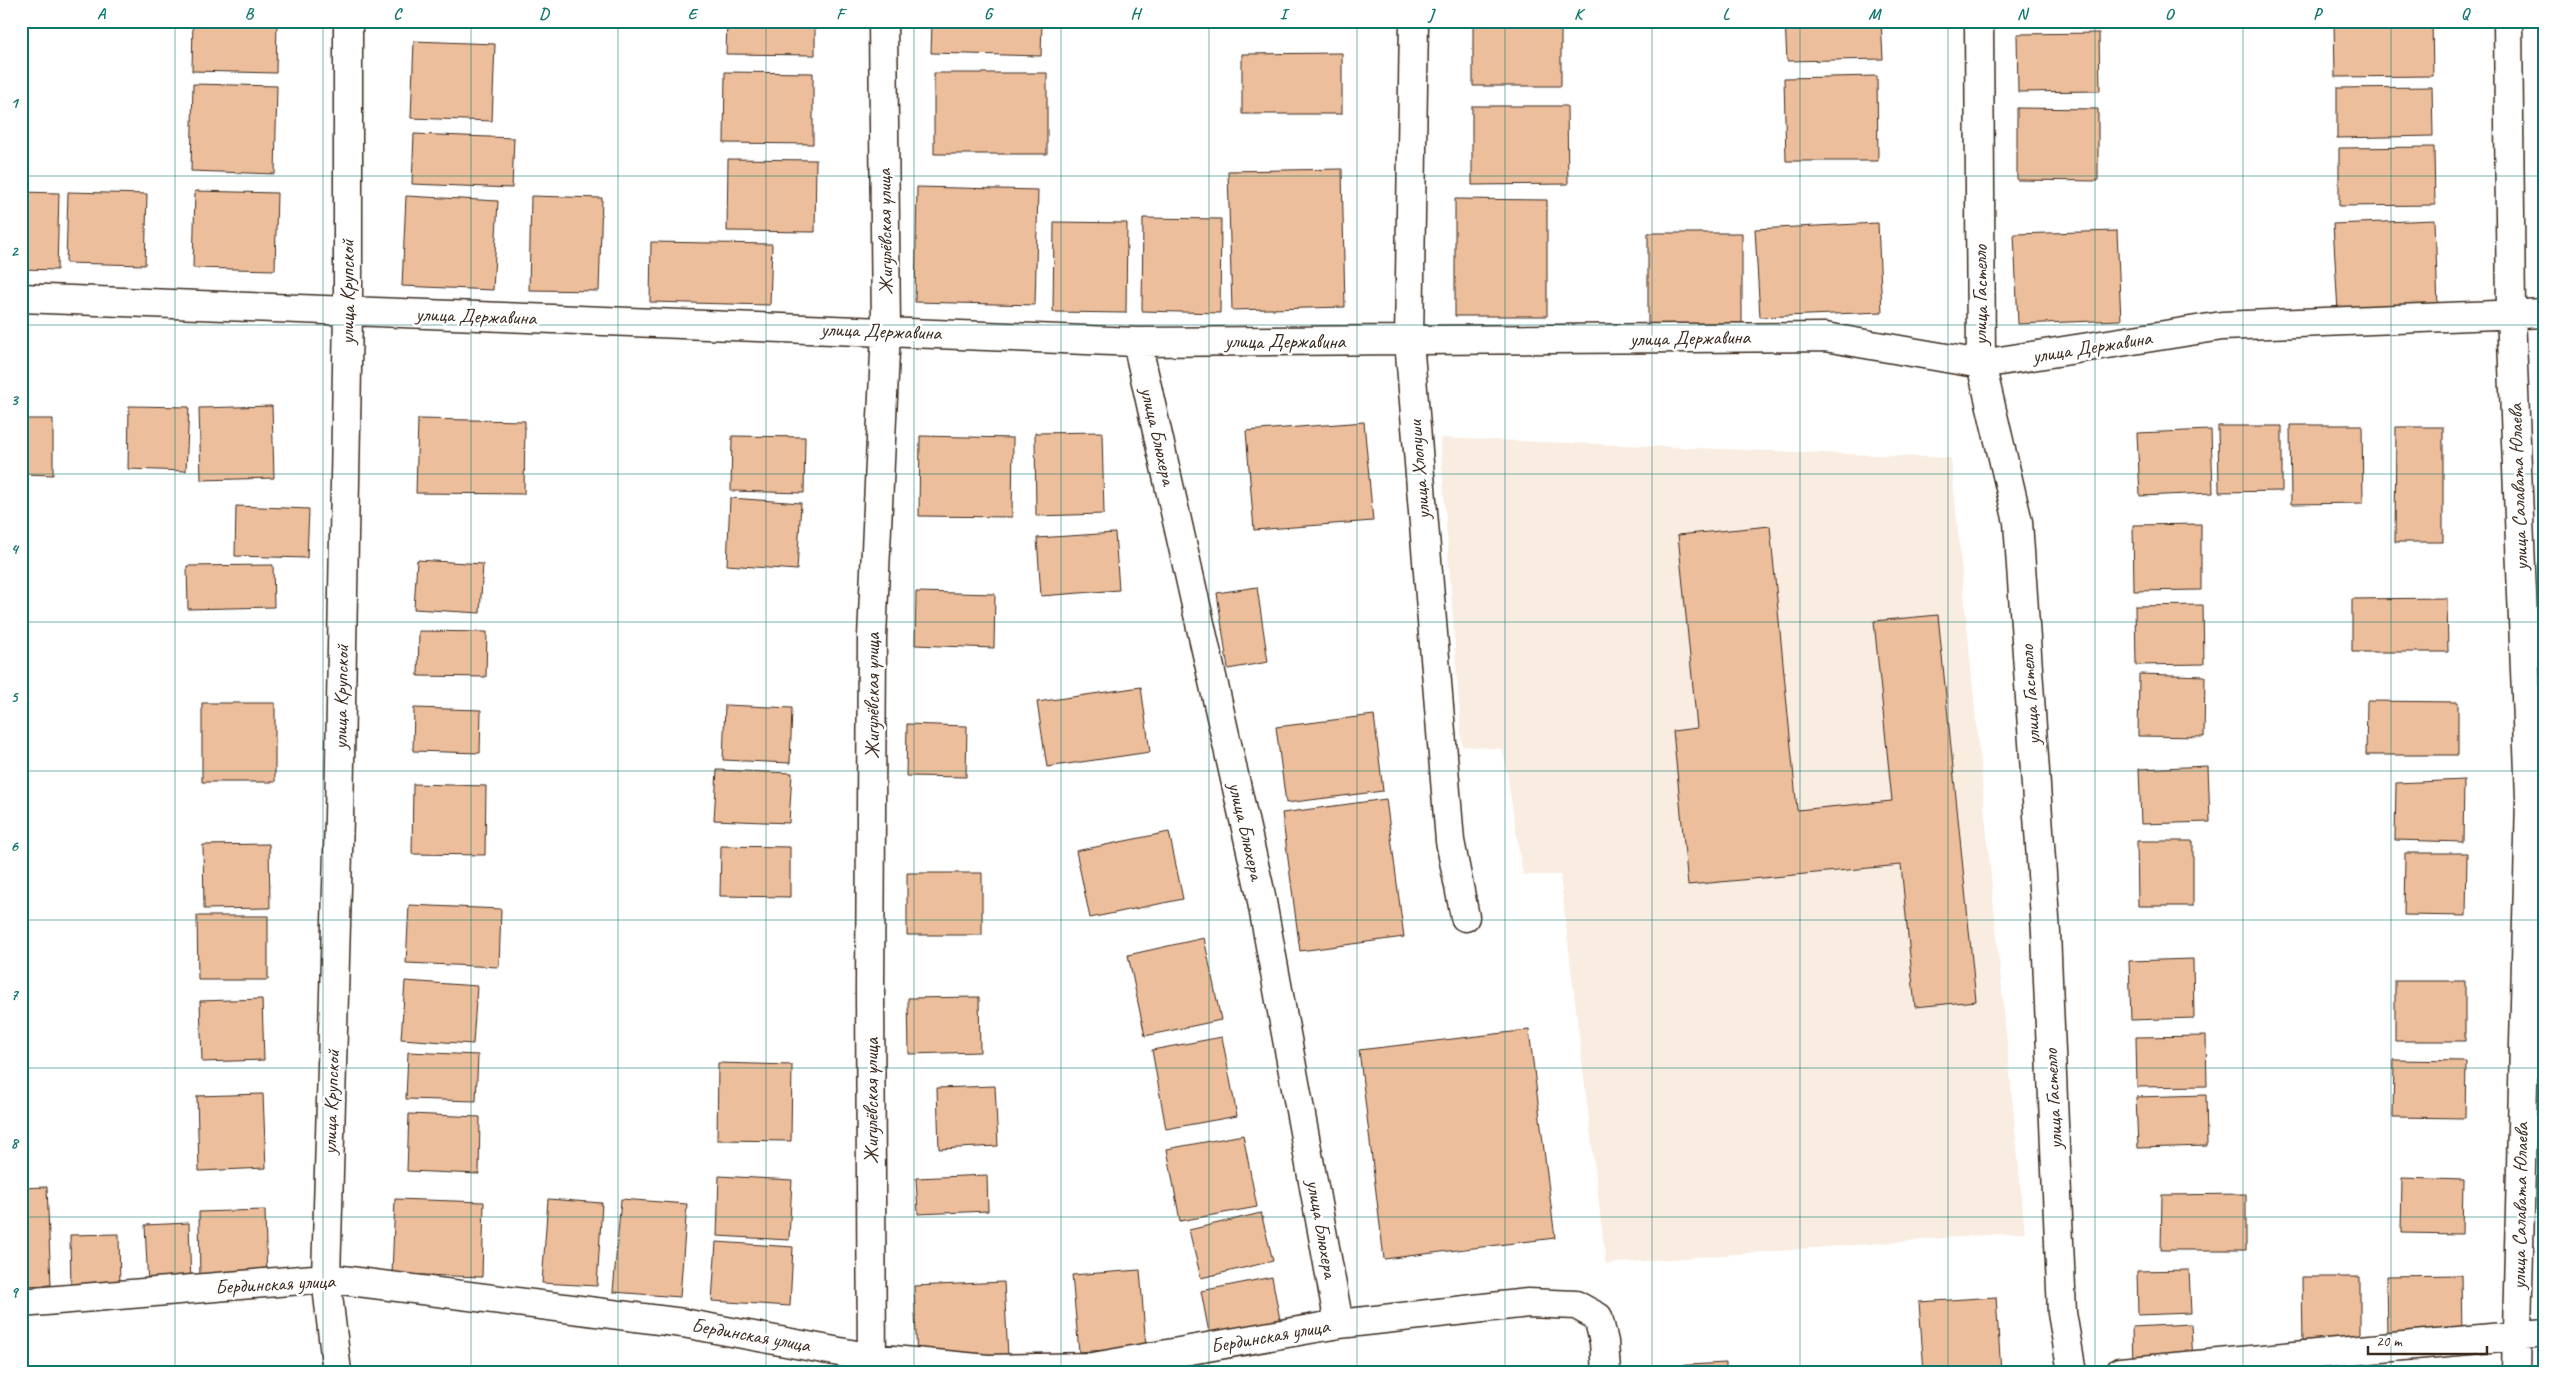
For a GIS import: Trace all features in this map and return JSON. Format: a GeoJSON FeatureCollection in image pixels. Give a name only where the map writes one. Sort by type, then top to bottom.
{"type":"FeatureCollection","features":[{"type":"Feature","properties":{"kind":"street","name":"улица Крупской"},"geometry":{"type":"LineString","coordinates":[[337,1372],[326,1278],[339,807],[348,312],[348,21]]}},
{"type":"Feature","properties":{"kind":"street","name":"Жигулёвская улица"},"geometry":{"type":"LineString","coordinates":[[872,1365],[872,638],[886,330],[883,21]]}},
{"type":"Feature","properties":{"kind":"street","name":"улица Хлопуши"},"geometry":{"type":"LineString","coordinates":[[1414,21],[1409,341],[1450,841],[1465,917]]}},
{"type":"Feature","properties":{"kind":"street","name":"улица Гастелло"},"geometry":{"type":"LineString","coordinates":[[1979,21],[1981,364],[2018,522],[2046,933],[2062,1313],[2072,1372]]}},
{"type":"Feature","properties":{"kind":"street","name":"улица Салавата Юлаева"},"geometry":{"type":"LineString","coordinates":[[2508,21],[2512,314],[2530,798],[2516,1372]]}},
{"type":"Feature","properties":{"kind":"street","name":"улица Державина"},"geometry":{"type":"LineString","coordinates":[[21,298],[348,312],[886,330],[1137,342],[1825,337],[1981,364],[2222,326],[2545,313]]}},
{"type":"Feature","properties":{"kind":"street","name":"улица Блюхера"},"geometry":{"type":"LineString","coordinates":[[1137,342],[1260,892],[1339,1324]]}},
{"type":"Feature","properties":{"kind":"street","name":"Бердинская улица"},"geometry":{"type":"LineString","coordinates":[[21,1303],[326,1278],[683,1323],[872,1365],[1094,1370],[1339,1324],[1528,1303],[1576,1305],[1598,1317],[1604,1342],[1606,1372]]}},
{"type":"Feature","properties":{"kind":"street"},"geometry":{"type":"LineString","coordinates":[[2120,1372],[2545,1333]]}},
{"type":"Feature","properties":{"kind":"shaded area"},"geometry":{"type":"Polygon","coordinates":[[[1440,438],[1951,458],[2025,1232],[1606,1264],[1560,875],[1523,875],[1503,749],[1462,746],[1440,438]]]}},
{"type":"Feature","properties":{"kind":"building"},"geometry":{"type":"Polygon","coordinates":[[[193,21],[277,21],[276,73],[192,71],[193,21]]]}},
{"type":"Feature","properties":{"kind":"building"},"geometry":{"type":"Polygon","coordinates":[[[427,21],[496,21],[496,25],[427,21]]]}},
{"type":"Feature","properties":{"kind":"building"},"geometry":{"type":"Polygon","coordinates":[[[727,21],[815,21],[815,55],[726,54],[727,21]]]}},
{"type":"Feature","properties":{"kind":"building"},"geometry":{"type":"Polygon","coordinates":[[[932,21],[1042,21],[1041,56],[931,53],[932,21]]]}},
{"type":"Feature","properties":{"kind":"building"},"geometry":{"type":"Polygon","coordinates":[[[1473,21],[1561,21],[1561,86],[1473,86],[1473,21]]]}},
{"type":"Feature","properties":{"kind":"building"},"geometry":{"type":"Polygon","coordinates":[[[1785,21],[1881,21],[1883,59],[1787,61],[1785,21]]]}},
{"type":"Feature","properties":{"kind":"building"},"geometry":{"type":"Polygon","coordinates":[[[2334,21],[2432,21],[2433,76],[2335,77],[2334,21]]]}},
{"type":"Feature","properties":{"kind":"building"},"geometry":{"type":"Polygon","coordinates":[[[2099,33],[2100,91],[2018,92],[2017,34],[2099,33]]]}},
{"type":"Feature","properties":{"kind":"building"},"geometry":{"type":"Polygon","coordinates":[[[414,41],[495,44],[492,121],[411,118],[414,41]]]}},
{"type":"Feature","properties":{"kind":"building"},"geometry":{"type":"Polygon","coordinates":[[[1342,53],[1342,114],[1242,114],[1242,54],[1342,53]]]}},
{"type":"Feature","properties":{"kind":"building"},"geometry":{"type":"Polygon","coordinates":[[[725,72],[813,73],[813,144],[724,143],[725,72]]]}},
{"type":"Feature","properties":{"kind":"building"},"geometry":{"type":"Polygon","coordinates":[[[934,73],[1047,73],[1047,154],[934,154],[934,73]]]}},
{"type":"Feature","properties":{"kind":"building"},"geometry":{"type":"Polygon","coordinates":[[[1877,76],[1878,161],[1786,161],[1784,78],[1877,76]]]}},
{"type":"Feature","properties":{"kind":"building"},"geometry":{"type":"Polygon","coordinates":[[[193,84],[277,86],[275,174],[191,171],[193,84]]]}},
{"type":"Feature","properties":{"kind":"building"},"geometry":{"type":"Polygon","coordinates":[[[2432,87],[2433,136],[2337,138],[2337,88],[2432,87]]]}},
{"type":"Feature","properties":{"kind":"building"},"geometry":{"type":"Polygon","coordinates":[[[1472,106],[1567,106],[1568,184],[1472,185],[1472,106]]]}},
{"type":"Feature","properties":{"kind":"building"},"geometry":{"type":"Polygon","coordinates":[[[2017,108],[2098,109],[2098,181],[2017,180],[2017,108]]]}},
{"type":"Feature","properties":{"kind":"building"},"geometry":{"type":"Polygon","coordinates":[[[414,134],[514,138],[512,188],[412,184],[414,134]]]}},
{"type":"Feature","properties":{"kind":"building"},"geometry":{"type":"Polygon","coordinates":[[[2434,147],[2435,205],[2339,206],[2339,148],[2434,147]]]}},
{"type":"Feature","properties":{"kind":"building"},"geometry":{"type":"Polygon","coordinates":[[[728,159],[816,160],[815,232],[727,231],[728,159]]]}},
{"type":"Feature","properties":{"kind":"building"},"geometry":{"type":"Polygon","coordinates":[[[1342,169],[1345,307],[1232,310],[1228,171],[1342,169]]]}},
{"type":"Feature","properties":{"kind":"building"},"geometry":{"type":"Polygon","coordinates":[[[917,187],[1038,190],[1035,305],[915,302],[917,187]]]}},
{"type":"Feature","properties":{"kind":"building"},"geometry":{"type":"Polygon","coordinates":[[[195,191],[277,193],[275,270],[193,268],[195,191]]]}},
{"type":"Feature","properties":{"kind":"building"},"geometry":{"type":"Polygon","coordinates":[[[21,192],[59,193],[57,270],[21,269],[21,192]]]}},
{"type":"Feature","properties":{"kind":"building"},"geometry":{"type":"Polygon","coordinates":[[[68,192],[147,194],[145,265],[66,263],[68,192]]]}},
{"type":"Feature","properties":{"kind":"building"},"geometry":{"type":"Polygon","coordinates":[[[406,196],[498,201],[493,290],[402,286],[406,196]]]}},
{"type":"Feature","properties":{"kind":"building"},"geometry":{"type":"Polygon","coordinates":[[[531,196],[602,198],[599,291],[529,290],[531,196]]]}},
{"type":"Feature","properties":{"kind":"building"},"geometry":{"type":"Polygon","coordinates":[[[1455,199],[1547,200],[1547,316],[1455,316],[1455,199]]]}},
{"type":"Feature","properties":{"kind":"building"},"geometry":{"type":"Polygon","coordinates":[[[1143,218],[1221,219],[1220,313],[1142,311],[1143,218]]]}},
{"type":"Feature","properties":{"kind":"building"},"geometry":{"type":"Polygon","coordinates":[[[2435,220],[2438,309],[2338,312],[2333,224],[2435,220]]]}},
{"type":"Feature","properties":{"kind":"building"},"geometry":{"type":"Polygon","coordinates":[[[1054,222],[1127,223],[1126,313],[1053,312],[1054,222]]]}},
{"type":"Feature","properties":{"kind":"building"},"geometry":{"type":"Polygon","coordinates":[[[1878,223],[1882,312],[1760,317],[1755,229],[1878,223]]]}},
{"type":"Feature","properties":{"kind":"building"},"geometry":{"type":"Polygon","coordinates":[[[2117,231],[2121,320],[2018,324],[2014,234],[2117,231]]]}},
{"type":"Feature","properties":{"kind":"building"},"geometry":{"type":"Polygon","coordinates":[[[1648,233],[1742,233],[1742,324],[1648,324],[1648,233]]]}},
{"type":"Feature","properties":{"kind":"building"},"geometry":{"type":"Polygon","coordinates":[[[651,242],[772,244],[770,305],[650,302],[651,242]]]}},
{"type":"Feature","properties":{"kind":"building"},"geometry":{"type":"Polygon","coordinates":[[[129,406],[189,407],[186,471],[128,469],[129,406]]]}},
{"type":"Feature","properties":{"kind":"building"},"geometry":{"type":"Polygon","coordinates":[[[272,406],[274,478],[201,480],[199,408],[272,406]]]}},
{"type":"Feature","properties":{"kind":"building"},"geometry":{"type":"Polygon","coordinates":[[[21,419],[53,419],[53,475],[21,474],[21,419]]]}},
{"type":"Feature","properties":{"kind":"building"},"geometry":{"type":"Polygon","coordinates":[[[418,419],[525,421],[524,494],[416,493],[418,419]]]}},
{"type":"Feature","properties":{"kind":"building"},"geometry":{"type":"Polygon","coordinates":[[[1364,422],[1373,521],[1254,530],[1246,431],[1364,422]]]}},
{"type":"Feature","properties":{"kind":"building"},"geometry":{"type":"Polygon","coordinates":[[[2290,425],[2362,425],[2363,503],[2291,504],[2290,425]]]}},
{"type":"Feature","properties":{"kind":"building"},"geometry":{"type":"Polygon","coordinates":[[[2218,426],[2282,426],[2282,491],[2219,492],[2218,426]]]}},
{"type":"Feature","properties":{"kind":"building"},"geometry":{"type":"Polygon","coordinates":[[[2396,427],[2443,427],[2443,542],[2395,542],[2396,427]]]}},
{"type":"Feature","properties":{"kind":"building"},"geometry":{"type":"Polygon","coordinates":[[[2211,430],[2213,493],[2140,496],[2137,433],[2211,430]]]}},
{"type":"Feature","properties":{"kind":"building"},"geometry":{"type":"Polygon","coordinates":[[[1102,432],[1104,514],[1036,516],[1035,433],[1102,432]]]}},
{"type":"Feature","properties":{"kind":"building"},"geometry":{"type":"Polygon","coordinates":[[[732,436],[805,437],[804,493],[731,491],[732,436]]]}},
{"type":"Feature","properties":{"kind":"building"},"geometry":{"type":"Polygon","coordinates":[[[920,436],[1013,438],[1012,517],[919,516],[920,436]]]}},
{"type":"Feature","properties":{"kind":"building"},"geometry":{"type":"Polygon","coordinates":[[[730,498],[801,503],[797,570],[727,565],[730,498]]]}},
{"type":"Feature","properties":{"kind":"building"},"geometry":{"type":"Polygon","coordinates":[[[236,506],[309,509],[307,558],[235,556],[236,506]]]}},
{"type":"Feature","properties":{"kind":"building"},"geometry":{"type":"Polygon","coordinates":[[[2201,524],[2201,590],[2134,591],[2133,525],[2201,524]]]}},
{"type":"Feature","properties":{"kind":"building"},"geometry":{"type":"Polygon","coordinates":[[[1770,526],[1797,810],[1892,801],[1874,621],[1938,615],[1976,1001],[1915,1007],[1901,865],[1688,885],[1673,731],[1697,728],[1678,535],[1770,526]]]}},
{"type":"Feature","properties":{"kind":"building"},"geometry":{"type":"Polygon","coordinates":[[[1115,533],[1119,590],[1041,596],[1037,538],[1115,533]]]}},
{"type":"Feature","properties":{"kind":"building"},"geometry":{"type":"Polygon","coordinates":[[[417,560],[483,564],[480,613],[414,609],[417,560]]]}},
{"type":"Feature","properties":{"kind":"building"},"geometry":{"type":"Polygon","coordinates":[[[273,565],[274,607],[188,609],[187,566],[273,565]]]}},
{"type":"Feature","properties":{"kind":"building"},"geometry":{"type":"Polygon","coordinates":[[[1257,587],[1268,662],[1228,669],[1217,593],[1257,587]]]}},
{"type":"Feature","properties":{"kind":"building"},"geometry":{"type":"Polygon","coordinates":[[[916,592],[995,594],[994,648],[915,645],[916,592]]]}},
{"type":"Feature","properties":{"kind":"building"},"geometry":{"type":"Polygon","coordinates":[[[2447,598],[2448,652],[2352,652],[2352,599],[2447,598]]]}},
{"type":"Feature","properties":{"kind":"building"},"geometry":{"type":"Polygon","coordinates":[[[2203,605],[2204,664],[2136,665],[2135,606],[2203,605]]]}},
{"type":"Feature","properties":{"kind":"building"},"geometry":{"type":"Polygon","coordinates":[[[419,631],[487,632],[486,677],[418,676],[419,631]]]}},
{"type":"Feature","properties":{"kind":"building"},"geometry":{"type":"Polygon","coordinates":[[[2139,674],[2205,676],[2204,737],[2138,736],[2139,674]]]}},
{"type":"Feature","properties":{"kind":"building"},"geometry":{"type":"Polygon","coordinates":[[[1141,687],[1150,752],[1047,767],[1037,702],[1141,687]]]}},
{"type":"Feature","properties":{"kind":"building"},"geometry":{"type":"Polygon","coordinates":[[[2367,701],[2458,702],[2458,755],[2366,755],[2367,701]]]}},
{"type":"Feature","properties":{"kind":"building"},"geometry":{"type":"Polygon","coordinates":[[[202,703],[275,703],[275,782],[202,782],[202,703]]]}},
{"type":"Feature","properties":{"kind":"building"},"geometry":{"type":"Polygon","coordinates":[[[725,705],[792,708],[790,763],[723,760],[725,705]]]}},
{"type":"Feature","properties":{"kind":"building"},"geometry":{"type":"Polygon","coordinates":[[[414,708],[481,710],[480,753],[413,751],[414,708]]]}},
{"type":"Feature","properties":{"kind":"building"},"geometry":{"type":"Polygon","coordinates":[[[1374,715],[1383,791],[1286,803],[1276,727],[1374,715]]]}},
{"type":"Feature","properties":{"kind":"building"},"geometry":{"type":"Polygon","coordinates":[[[907,724],[967,726],[966,777],[906,776],[907,724]]]}},
{"type":"Feature","properties":{"kind":"building"},"geometry":{"type":"Polygon","coordinates":[[[2208,766],[2210,822],[2141,824],[2139,769],[2208,766]]]}},
{"type":"Feature","properties":{"kind":"building"},"geometry":{"type":"Polygon","coordinates":[[[717,770],[792,773],[789,823],[714,820],[717,770]]]}},
{"type":"Feature","properties":{"kind":"building"},"geometry":{"type":"Polygon","coordinates":[[[2464,780],[2463,842],[2395,840],[2396,783],[2464,780]]]}},
{"type":"Feature","properties":{"kind":"building"},"geometry":{"type":"Polygon","coordinates":[[[413,784],[486,786],[485,855],[412,854],[413,784]]]}},
{"type":"Feature","properties":{"kind":"building"},"geometry":{"type":"Polygon","coordinates":[[[1386,799],[1404,937],[1300,951],[1282,813],[1386,799]]]}},
{"type":"Feature","properties":{"kind":"building"},"geometry":{"type":"Polygon","coordinates":[[[1169,832],[1183,899],[1090,918],[1076,851],[1169,832]]]}},
{"type":"Feature","properties":{"kind":"building"},"geometry":{"type":"Polygon","coordinates":[[[2137,841],[2193,841],[2193,906],[2138,906],[2137,841]]]}},
{"type":"Feature","properties":{"kind":"building"},"geometry":{"type":"Polygon","coordinates":[[[269,844],[270,908],[204,909],[203,845],[269,844]]]}},
{"type":"Feature","properties":{"kind":"building"},"geometry":{"type":"Polygon","coordinates":[[[721,846],[790,847],[790,897],[720,896],[721,846]]]}},
{"type":"Feature","properties":{"kind":"building"},"geometry":{"type":"Polygon","coordinates":[[[2405,853],[2467,853],[2466,916],[2404,915],[2405,853]]]}},
{"type":"Feature","properties":{"kind":"building"},"geometry":{"type":"Polygon","coordinates":[[[907,873],[982,873],[982,935],[907,935],[907,873]]]}},
{"type":"Feature","properties":{"kind":"building"},"geometry":{"type":"Polygon","coordinates":[[[409,905],[501,909],[499,967],[406,963],[409,905]]]}},
{"type":"Feature","properties":{"kind":"building"},"geometry":{"type":"Polygon","coordinates":[[[197,916],[268,916],[268,980],[198,980],[197,916]]]}},
{"type":"Feature","properties":{"kind":"building"},"geometry":{"type":"Polygon","coordinates":[[[1204,938],[1221,1020],[1145,1036],[1128,955],[1204,938]]]}},
{"type":"Feature","properties":{"kind":"building"},"geometry":{"type":"Polygon","coordinates":[[[2193,959],[2194,1018],[2131,1020],[2129,961],[2193,959]]]}},
{"type":"Feature","properties":{"kind":"building"},"geometry":{"type":"Polygon","coordinates":[[[405,981],[477,986],[473,1044],[401,1039],[405,981]]]}},
{"type":"Feature","properties":{"kind":"building"},"geometry":{"type":"Polygon","coordinates":[[[2395,981],[2465,981],[2465,1041],[2395,1041],[2395,981]]]}},
{"type":"Feature","properties":{"kind":"building"},"geometry":{"type":"Polygon","coordinates":[[[979,997],[980,1052],[909,1054],[908,998],[979,997]]]}},
{"type":"Feature","properties":{"kind":"building"},"geometry":{"type":"Polygon","coordinates":[[[262,999],[264,1060],[202,1062],[200,1001],[262,999]]]}},
{"type":"Feature","properties":{"kind":"building"},"geometry":{"type":"Polygon","coordinates":[[[1529,1030],[1555,1238],[1384,1259],[1359,1050],[1529,1030]]]}},
{"type":"Feature","properties":{"kind":"building"},"geometry":{"type":"Polygon","coordinates":[[[2206,1036],[2207,1086],[2137,1087],[2136,1037],[2206,1036]]]}},
{"type":"Feature","properties":{"kind":"building"},"geometry":{"type":"Polygon","coordinates":[[[1222,1037],[1237,1116],[1166,1129],[1152,1050],[1222,1037]]]}},
{"type":"Feature","properties":{"kind":"building"},"geometry":{"type":"Polygon","coordinates":[[[408,1052],[478,1055],[476,1101],[406,1099],[408,1052]]]}},
{"type":"Feature","properties":{"kind":"building"},"geometry":{"type":"Polygon","coordinates":[[[2394,1060],[2466,1061],[2465,1118],[2393,1117],[2394,1060]]]}},
{"type":"Feature","properties":{"kind":"building"},"geometry":{"type":"Polygon","coordinates":[[[718,1063],[792,1065],[791,1141],[717,1140],[718,1063]]]}},
{"type":"Feature","properties":{"kind":"building"},"geometry":{"type":"Polygon","coordinates":[[[995,1086],[998,1146],[939,1149],[937,1088],[995,1086]]]}},
{"type":"Feature","properties":{"kind":"building"},"geometry":{"type":"Polygon","coordinates":[[[263,1094],[266,1168],[199,1171],[197,1096],[263,1094]]]}},
{"type":"Feature","properties":{"kind":"building"},"geometry":{"type":"Polygon","coordinates":[[[2206,1095],[2207,1146],[2138,1148],[2136,1097],[2206,1095]]]}},
{"type":"Feature","properties":{"kind":"building"},"geometry":{"type":"Polygon","coordinates":[[[409,1114],[480,1117],[479,1174],[407,1171],[409,1114]]]}},
{"type":"Feature","properties":{"kind":"building"},"geometry":{"type":"Polygon","coordinates":[[[1243,1135],[1257,1207],[1180,1221],[1167,1149],[1243,1135]]]}},
{"type":"Feature","properties":{"kind":"building"},"geometry":{"type":"Polygon","coordinates":[[[987,1175],[988,1211],[918,1214],[916,1178],[987,1175]]]}},
{"type":"Feature","properties":{"kind":"building"},"geometry":{"type":"Polygon","coordinates":[[[719,1176],[792,1180],[789,1240],[717,1236],[719,1176]]]}},
{"type":"Feature","properties":{"kind":"building"},"geometry":{"type":"Polygon","coordinates":[[[2402,1178],[2463,1180],[2462,1234],[2401,1233],[2402,1178]]]}},
{"type":"Feature","properties":{"kind":"building"},"geometry":{"type":"Polygon","coordinates":[[[47,1187],[51,1285],[21,1286],[21,1188],[47,1187]]]}},
{"type":"Feature","properties":{"kind":"building"},"geometry":{"type":"Polygon","coordinates":[[[2246,1194],[2246,1250],[2161,1250],[2162,1195],[2246,1194]]]}},
{"type":"Feature","properties":{"kind":"building"},"geometry":{"type":"Polygon","coordinates":[[[395,1199],[484,1202],[482,1277],[392,1274],[395,1199]]]}},
{"type":"Feature","properties":{"kind":"building"},"geometry":{"type":"Polygon","coordinates":[[[548,1199],[602,1203],[597,1286],[542,1283],[548,1199]]]}},
{"type":"Feature","properties":{"kind":"building"},"geometry":{"type":"Polygon","coordinates":[[[621,1199],[687,1204],[680,1297],[613,1292],[621,1199]]]}},
{"type":"Feature","properties":{"kind":"building"},"geometry":{"type":"Polygon","coordinates":[[[265,1210],[267,1281],[200,1283],[199,1212],[265,1210]]]}},
{"type":"Feature","properties":{"kind":"building"},"geometry":{"type":"Polygon","coordinates":[[[1261,1213],[1273,1261],[1201,1278],[1189,1230],[1261,1213]]]}},
{"type":"Feature","properties":{"kind":"building"},"geometry":{"type":"Polygon","coordinates":[[[189,1223],[191,1285],[148,1286],[145,1225],[189,1223]]]}},
{"type":"Feature","properties":{"kind":"building"},"geometry":{"type":"Polygon","coordinates":[[[119,1234],[120,1288],[71,1289],[70,1235],[119,1234]]]}},
{"type":"Feature","properties":{"kind":"building"},"geometry":{"type":"Polygon","coordinates":[[[2543,1238],[2545,1238],[2545,1311],[2542,1311],[2543,1238]]]}},
{"type":"Feature","properties":{"kind":"building"},"geometry":{"type":"Polygon","coordinates":[[[716,1242],[793,1247],[790,1306],[712,1301],[716,1242]]]}},
{"type":"Feature","properties":{"kind":"building"},"geometry":{"type":"Polygon","coordinates":[[[1140,1270],[1146,1347],[1079,1352],[1072,1275],[1140,1270]]]}},
{"type":"Feature","properties":{"kind":"building"},"geometry":{"type":"Polygon","coordinates":[[[2189,1270],[2191,1313],[2138,1315],[2137,1271],[2189,1270]]]}},
{"type":"Feature","properties":{"kind":"building"},"geometry":{"type":"Polygon","coordinates":[[[2461,1275],[2462,1335],[2387,1337],[2386,1276],[2461,1275]]]}},
{"type":"Feature","properties":{"kind":"building"},"geometry":{"type":"Polygon","coordinates":[[[1272,1277],[1281,1325],[1210,1338],[1201,1291],[1272,1277]]]}},
{"type":"Feature","properties":{"kind":"building"},"geometry":{"type":"Polygon","coordinates":[[[2302,1277],[2360,1277],[2360,1343],[2303,1344],[2302,1277]]]}},
{"type":"Feature","properties":{"kind":"building"},"geometry":{"type":"Polygon","coordinates":[[[1004,1282],[1008,1357],[917,1361],[914,1286],[1004,1282]]]}},
{"type":"Feature","properties":{"kind":"building"},"geometry":{"type":"Polygon","coordinates":[[[1996,1297],[2001,1372],[1924,1372],[1919,1302],[1996,1297]]]}},
{"type":"Feature","properties":{"kind":"building"},"geometry":{"type":"Polygon","coordinates":[[[2191,1324],[2193,1363],[2133,1366],[2132,1327],[2191,1324]]]}},
{"type":"Feature","properties":{"kind":"building"},"geometry":{"type":"Polygon","coordinates":[[[1726,1363],[1726,1372],[1651,1372],[1651,1367],[1726,1363]]]}}]}
